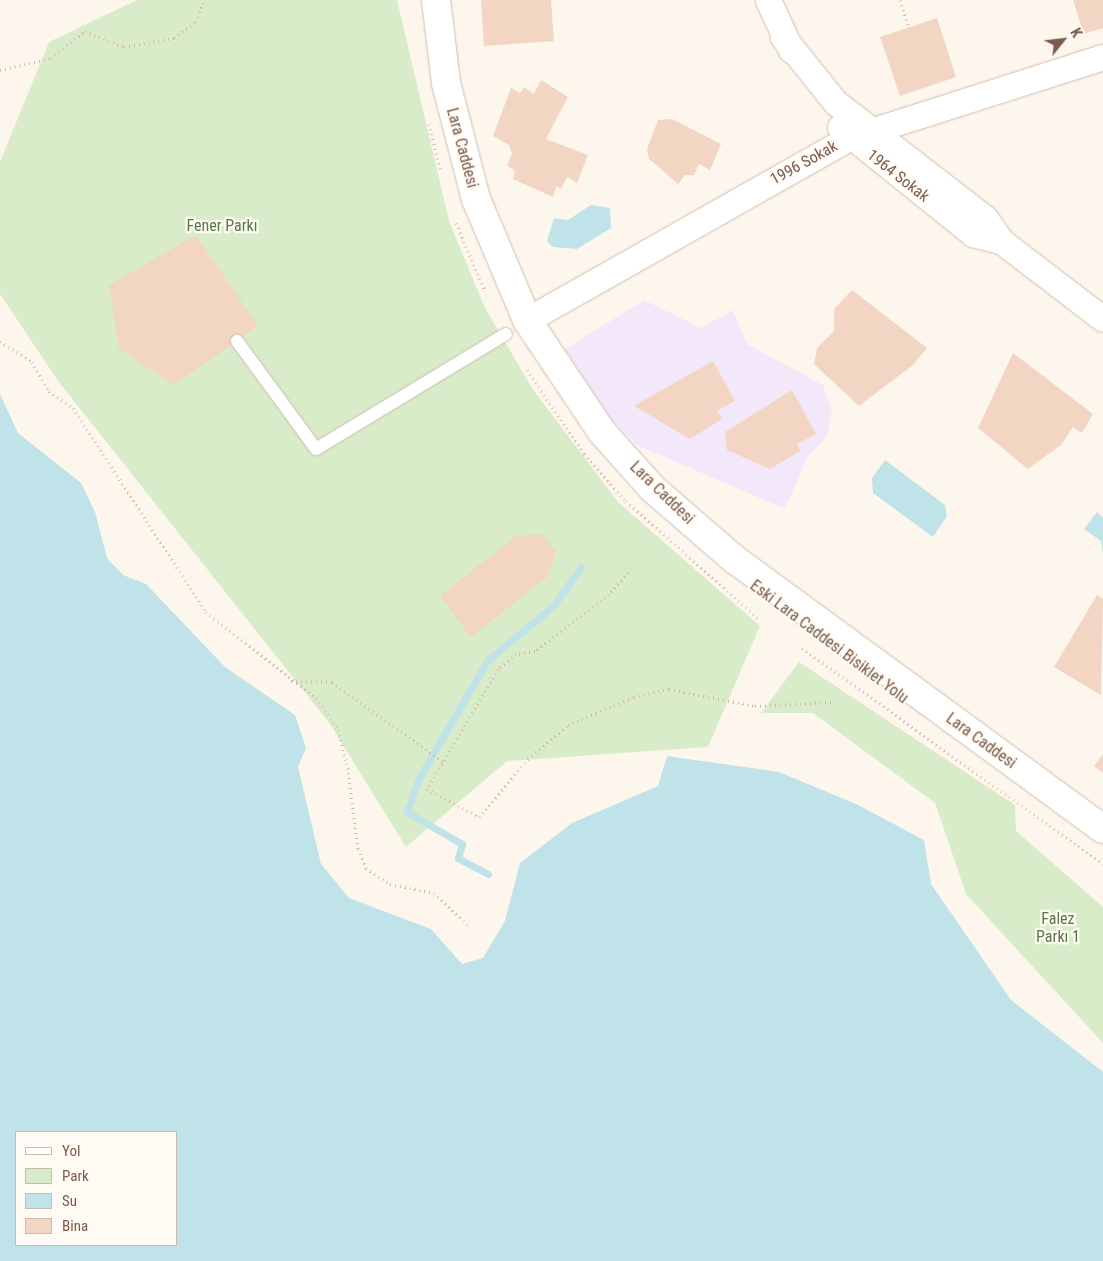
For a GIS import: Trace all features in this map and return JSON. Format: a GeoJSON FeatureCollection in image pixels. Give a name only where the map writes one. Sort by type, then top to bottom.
{"type":"FeatureCollection","features":[{"type":"Feature","properties":{"kind":"street","name":"Lara Caddesi"},"geometry":{"type":"LineString","coordinates":[[436,0],[458,140],[499,260],[516,327],[602,432],[652,488],[793,605],[1103,829]]}},
{"type":"Feature","properties":{"kind":"street","name":"1964 Sokak"},"geometry":{"type":"LineString","coordinates":[[768,0],[783,37],[859,134],[985,218],[1001,241],[1103,319]]}},
{"type":"Feature","properties":{"kind":"street","name":"1996 Sokak"},"geometry":{"type":"LineString","coordinates":[[516,327],[859,134],[1103,57]]}},
{"type":"Feature","properties":{"kind":"lane"},"geometry":{"type":"LineString","coordinates":[[237,341],[316,449],[516,327]]}},
{"type":"Feature","properties":{"kind":"path"},"geometry":{"type":"LineString","coordinates":[[0,70],[52,58],[84,31],[124,47],[174,38],[196,22],[204,0]]}},
{"type":"Feature","properties":{"kind":"path"},"geometry":{"type":"LineString","coordinates":[[900,0],[909,27]]}},
{"type":"Feature","properties":{"kind":"path"},"geometry":{"type":"LineString","coordinates":[[434,116],[443,152]]}},
{"type":"Feature","properties":{"kind":"path"},"geometry":{"type":"LineString","coordinates":[[477,254],[491,289]]}},
{"type":"Feature","properties":{"kind":"path"},"geometry":{"type":"LineString","coordinates":[[0,341],[32,362],[49,391],[73,408],[206,612],[291,681],[316,698],[338,730],[347,763],[358,849],[366,868],[390,884],[434,892],[469,926]]}},
{"type":"Feature","properties":{"kind":"path"},"geometry":{"type":"LineString","coordinates":[[644,507],[714,569]]}},
{"type":"Feature","properties":{"kind":"path"},"geometry":{"type":"LineString","coordinates":[[632,569],[609,594],[535,651],[516,654],[498,669],[427,789],[479,817],[528,759],[568,725],[634,697],[669,689],[755,706],[831,702]]}},
{"type":"Feature","properties":{"kind":"path","name":"Eski Lara Caddesi Bisiklet Yolu"},"geometry":{"type":"LineString","coordinates":[[802,640],[938,736]]}},
{"type":"Feature","properties":{"kind":"path"},"geometry":{"type":"LineString","coordinates":[[802,648],[1103,864]]}},
{"type":"Feature","properties":{"kind":"path"},"geometry":{"type":"LineString","coordinates":[[291,681],[332,682],[444,762]]}},
{"type":"Feature","properties":{"kind":"shaded area"},"geometry":{"type":"Polygon","coordinates":[[[644,300],[701,328],[733,310],[747,344],[823,385],[832,412],[827,437],[807,458],[785,509],[637,445],[608,416],[565,349],[644,300]]]}},
{"type":"Feature","properties":{"kind":"green space","name":"Fener Parkı"},"geometry":{"type":"Polygon","coordinates":[[[137,0],[397,0],[449,221],[485,308],[534,391],[618,502],[760,626],[708,747],[507,761],[406,847],[330,724],[58,381],[0,294],[0,162],[49,42],[137,0]]]}},
{"type":"Feature","properties":{"kind":"green space","name":"Falez Parkı 1"},"geometry":{"type":"Polygon","coordinates":[[[799,662],[1015,805],[1016,831],[1103,907],[1103,1043],[966,894],[935,803],[813,713],[761,713],[799,662]]]}},
{"type":"Feature","properties":{"kind":"water"},"geometry":{"type":"Polygon","coordinates":[[[591,205],[610,208],[611,228],[577,249],[553,247],[547,241],[554,218],[568,220],[591,205]]]}},
{"type":"Feature","properties":{"kind":"water"},"geometry":{"type":"Polygon","coordinates":[[[0,394],[18,433],[81,483],[95,512],[107,558],[123,575],[146,584],[225,667],[295,715],[306,748],[298,767],[321,864],[349,898],[431,929],[462,964],[483,958],[505,921],[520,863],[572,823],[658,786],[667,756],[779,772],[856,804],[924,840],[931,884],[1011,1000],[1103,1072],[1103,1261],[0,1261],[0,394]]]}},
{"type":"Feature","properties":{"kind":"water"},"geometry":{"type":"Polygon","coordinates":[[[885,460],[945,505],[947,516],[933,537],[873,493],[872,478],[885,460]]]}},
{"type":"Feature","properties":{"kind":"water"},"geometry":{"type":"Polygon","coordinates":[[[1097,512],[1103,518],[1103,554],[1101,541],[1084,529],[1097,512]]]}},
{"type":"Feature","properties":{"kind":"building"},"geometry":{"type":"Polygon","coordinates":[[[481,0],[551,0],[554,41],[484,46],[481,0]]]}},
{"type":"Feature","properties":{"kind":"building"},"geometry":{"type":"Polygon","coordinates":[[[1073,0],[1103,0],[1103,28],[1084,34],[1073,0]]]}},
{"type":"Feature","properties":{"kind":"building"},"geometry":{"type":"Polygon","coordinates":[[[937,18],[956,77],[900,96],[880,37],[937,18]]]}},
{"type":"Feature","properties":{"kind":"building"},"geometry":{"type":"Polygon","coordinates":[[[541,80],[568,97],[546,139],[588,155],[577,183],[567,177],[561,189],[556,186],[553,197],[513,179],[515,171],[507,165],[512,154],[509,145],[493,136],[511,88],[520,93],[524,87],[534,94],[541,80]]]}},
{"type":"Feature","properties":{"kind":"building"},"geometry":{"type":"Polygon","coordinates":[[[672,119],[721,144],[710,170],[699,164],[694,175],[685,175],[678,184],[649,159],[647,149],[658,120],[672,119]]]}},
{"type":"Feature","properties":{"kind":"building"},"geometry":{"type":"Polygon","coordinates":[[[196,235],[258,326],[174,385],[119,349],[109,285],[196,235]]]}},
{"type":"Feature","properties":{"kind":"building"},"geometry":{"type":"Polygon","coordinates":[[[852,290],[927,348],[913,365],[859,406],[814,364],[817,348],[834,331],[834,309],[852,290]]]}},
{"type":"Feature","properties":{"kind":"building"},"geometry":{"type":"Polygon","coordinates":[[[1013,353],[1093,414],[1082,433],[1073,427],[1061,445],[1028,469],[978,428],[1013,353]]]}},
{"type":"Feature","properties":{"kind":"building"},"geometry":{"type":"Polygon","coordinates":[[[713,361],[735,401],[717,411],[722,419],[690,439],[634,406],[713,361]]]}},
{"type":"Feature","properties":{"kind":"building"},"geometry":{"type":"Polygon","coordinates":[[[792,390],[816,434],[797,444],[800,451],[770,469],[727,450],[725,432],[792,390]]]}},
{"type":"Feature","properties":{"kind":"building"},"geometry":{"type":"Polygon","coordinates":[[[542,534],[556,552],[547,577],[471,637],[440,596],[516,536],[542,534]]]}},
{"type":"Feature","properties":{"kind":"building"},"geometry":{"type":"Polygon","coordinates":[[[1097,595],[1103,599],[1101,695],[1054,667],[1097,595]]]}},
{"type":"Feature","properties":{"kind":"building"},"geometry":{"type":"Polygon","coordinates":[[[1103,754],[1103,773],[1094,766],[1103,754]]]}},
{"type":"Feature","properties":{"kind":"waterway"},"geometry":{"type":"LineString","coordinates":[[488,874],[458,858],[462,844],[407,812],[418,780],[487,661],[554,605],[581,567]]}}]}
